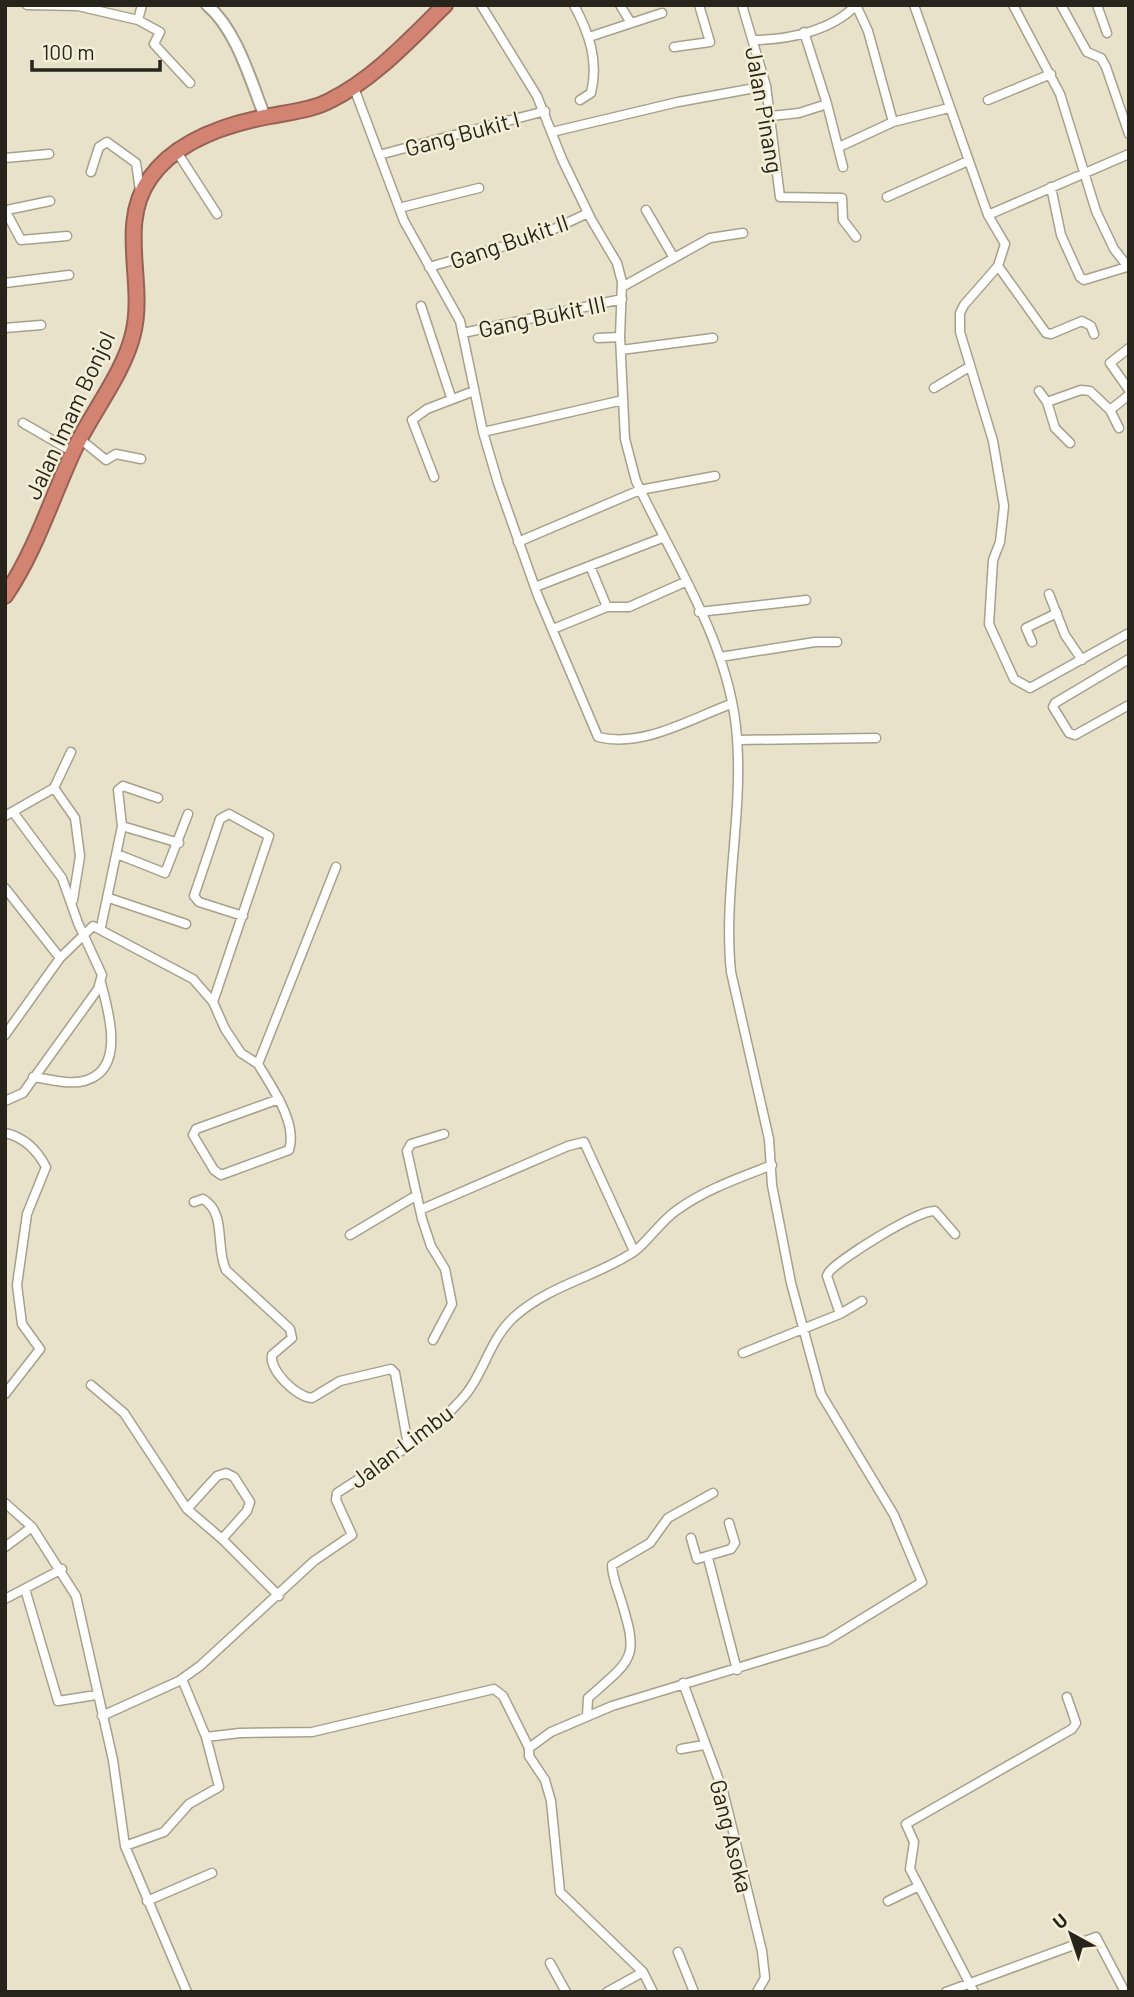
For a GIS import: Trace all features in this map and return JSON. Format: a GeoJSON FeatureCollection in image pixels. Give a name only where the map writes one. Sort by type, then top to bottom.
{"type":"FeatureCollection","features":[{"type":"Feature","properties":{"kind":"highway","name":"Jalan Imam Bonjol"},"geometry":{"type":"LineString","coordinates":[[5,596],[43,523],[77,445],[130,345],[134,332],[137,295],[132,228],[141,194],[151,177],[177,152],[225,127],[328,102],[354,88],[445,5]]}},
{"type":"Feature","properties":{"kind":"street"},"geometry":{"type":"LineString","coordinates":[[27,5],[78,6],[138,20],[159,30],[154,44],[190,83]]}},
{"type":"Feature","properties":{"kind":"street"},"geometry":{"type":"LineString","coordinates":[[138,20],[142,5]]}},
{"type":"Feature","properties":{"kind":"street"},"geometry":{"type":"LineString","coordinates":[[481,5],[545,111],[588,213],[617,263],[622,287],[620,337],[629,461],[662,538],[720,657],[738,740],[729,947],[731,972],[772,1165],[772,1185],[791,1283],[821,1394],[894,1515],[922,1582],[832,1638],[737,1670],[682,1683],[587,1716],[551,1731],[529,1748]]}},
{"type":"Feature","properties":{"kind":"street"},"geometry":{"type":"LineString","coordinates":[[574,5],[589,37],[594,66],[591,93],[580,100]]}},
{"type":"Feature","properties":{"kind":"street"},"geometry":{"type":"LineString","coordinates":[[621,5],[631,23]]}},
{"type":"Feature","properties":{"kind":"street"},"geometry":{"type":"LineString","coordinates":[[674,47],[710,42],[699,5]]}},
{"type":"Feature","properties":{"kind":"street","name":"Jalan Pinang"},"geometry":{"type":"LineString","coordinates":[[742,5],[766,86],[780,197],[842,198],[843,220],[856,237]]}},
{"type":"Feature","properties":{"kind":"street"},"geometry":{"type":"LineString","coordinates":[[753,40],[804,32],[829,24],[856,5],[868,32],[893,122]]}},
{"type":"Feature","properties":{"kind":"street"},"geometry":{"type":"LineString","coordinates":[[914,5],[988,215],[1005,244],[998,266],[960,313],[960,332],[993,440],[1004,506],[1000,542],[993,560],[989,624],[1014,679],[1030,688],[1128,634]]}},
{"type":"Feature","properties":{"kind":"street"},"geometry":{"type":"LineString","coordinates":[[1013,5],[1051,74],[1086,171],[1096,211],[1128,268],[1084,280],[1080,277],[1061,235],[1051,187]]}},
{"type":"Feature","properties":{"kind":"street"},"geometry":{"type":"LineString","coordinates":[[1061,5],[1087,52],[1101,58],[1106,67],[1129,134]]}},
{"type":"Feature","properties":{"kind":"street"},"geometry":{"type":"LineString","coordinates":[[1097,5],[1107,33]]}},
{"type":"Feature","properties":{"kind":"street"},"geometry":{"type":"LineString","coordinates":[[213,7],[233,41],[265,117]]}},
{"type":"Feature","properties":{"kind":"street"},"geometry":{"type":"LineString","coordinates":[[589,37],[662,13]]}},
{"type":"Feature","properties":{"kind":"street"},"geometry":{"type":"LineString","coordinates":[[804,32],[827,104],[843,167]]}},
{"type":"Feature","properties":{"kind":"street"},"geometry":{"type":"LineString","coordinates":[[988,100],[1051,74]]}},
{"type":"Feature","properties":{"kind":"street"},"geometry":{"type":"LineString","coordinates":[[552,132],[678,102],[766,86]]}},
{"type":"Feature","properties":{"kind":"street"},"geometry":{"type":"LineString","coordinates":[[354,88],[399,208],[450,302],[463,333],[483,432],[518,542],[598,737],[626,741],[642,738],[731,704]]}},
{"type":"Feature","properties":{"kind":"street"},"geometry":{"type":"LineString","coordinates":[[771,116],[799,113],[827,104]]}},
{"type":"Feature","properties":{"kind":"street"},"geometry":{"type":"LineString","coordinates":[[839,147],[893,122],[949,108]]}},
{"type":"Feature","properties":{"kind":"street","name":"Gang Bukit I"},"geometry":{"type":"LineString","coordinates":[[379,155],[545,111]]}},
{"type":"Feature","properties":{"kind":"street"},"geometry":{"type":"LineString","coordinates":[[91,172],[99,147],[107,142],[136,163],[141,194]]}},
{"type":"Feature","properties":{"kind":"street"},"geometry":{"type":"LineString","coordinates":[[177,152],[217,214]]}},
{"type":"Feature","properties":{"kind":"street"},"geometry":{"type":"LineString","coordinates":[[5,158],[49,154]]}},
{"type":"Feature","properties":{"kind":"street"},"geometry":{"type":"LineString","coordinates":[[988,215],[1129,154]]}},
{"type":"Feature","properties":{"kind":"street"},"geometry":{"type":"LineString","coordinates":[[887,197],[968,161]]}},
{"type":"Feature","properties":{"kind":"street"},"geometry":{"type":"LineString","coordinates":[[399,208],[479,188]]}},
{"type":"Feature","properties":{"kind":"street"},"geometry":{"type":"LineString","coordinates":[[50,201],[6,210],[21,240],[66,236]]}},
{"type":"Feature","properties":{"kind":"street"},"geometry":{"type":"LineString","coordinates":[[646,210],[674,258]]}},
{"type":"Feature","properties":{"kind":"street","name":"Gang Bukit II"},"geometry":{"type":"LineString","coordinates":[[429,267],[537,237],[588,213]]}},
{"type":"Feature","properties":{"kind":"street"},"geometry":{"type":"LineString","coordinates":[[622,287],[710,238],[743,233]]}},
{"type":"Feature","properties":{"kind":"street"},"geometry":{"type":"LineString","coordinates":[[998,266],[1046,333],[1051,334],[1082,321],[1091,326],[1094,334]]}},
{"type":"Feature","properties":{"kind":"street"},"geometry":{"type":"LineString","coordinates":[[5,283],[69,275]]}},
{"type":"Feature","properties":{"kind":"street","name":"Gang Bukit III"},"geometry":{"type":"LineString","coordinates":[[463,333],[622,299]]}},
{"type":"Feature","properties":{"kind":"street"},"geometry":{"type":"LineString","coordinates":[[421,306],[451,397]]}},
{"type":"Feature","properties":{"kind":"street"},"geometry":{"type":"LineString","coordinates":[[5,328],[41,325]]}},
{"type":"Feature","properties":{"kind":"street"},"geometry":{"type":"LineString","coordinates":[[598,338],[620,337]]}},
{"type":"Feature","properties":{"kind":"street"},"geometry":{"type":"LineString","coordinates":[[621,350],[713,338]]}},
{"type":"Feature","properties":{"kind":"street"},"geometry":{"type":"LineString","coordinates":[[1110,410],[1129,393],[1110,363],[1129,348]]}},
{"type":"Feature","properties":{"kind":"street"},"geometry":{"type":"LineString","coordinates":[[934,388],[969,367]]}},
{"type":"Feature","properties":{"kind":"street"},"geometry":{"type":"LineString","coordinates":[[434,477],[412,420],[418,413],[451,397],[474,391]]}},
{"type":"Feature","properties":{"kind":"street"},"geometry":{"type":"LineString","coordinates":[[1039,391],[1047,402],[1055,429],[1070,443]]}},
{"type":"Feature","properties":{"kind":"street"},"geometry":{"type":"LineString","coordinates":[[1047,402],[1090,391],[1110,410],[1119,428]]}},
{"type":"Feature","properties":{"kind":"street"},"geometry":{"type":"LineString","coordinates":[[483,432],[623,400]]}},
{"type":"Feature","properties":{"kind":"street"},"geometry":{"type":"LineString","coordinates":[[23,423],[106,460],[116,454],[141,459]]}},
{"type":"Feature","properties":{"kind":"street"},"geometry":{"type":"LineString","coordinates":[[518,542],[640,489],[715,476]]}},
{"type":"Feature","properties":{"kind":"street"},"geometry":{"type":"LineString","coordinates":[[535,587],[662,538]]}},
{"type":"Feature","properties":{"kind":"street"},"geometry":{"type":"LineString","coordinates":[[590,566],[607,607]]}},
{"type":"Feature","properties":{"kind":"street"},"geometry":{"type":"LineString","coordinates":[[553,629],[607,607],[629,607],[685,582]]}},
{"type":"Feature","properties":{"kind":"street"},"geometry":{"type":"LineString","coordinates":[[1049,594],[1065,635],[1082,660]]}},
{"type":"Feature","properties":{"kind":"street"},"geometry":{"type":"LineString","coordinates":[[699,612],[806,600]]}},
{"type":"Feature","properties":{"kind":"street"},"geometry":{"type":"LineString","coordinates":[[1032,642],[1026,628],[1057,613]]}},
{"type":"Feature","properties":{"kind":"street"},"geometry":{"type":"LineString","coordinates":[[720,657],[815,642],[837,642]]}},
{"type":"Feature","properties":{"kind":"street"},"geometry":{"type":"LineString","coordinates":[[1129,659],[1055,702],[1053,707],[1069,733],[1075,735],[1129,705]]}},
{"type":"Feature","properties":{"kind":"street"},"geometry":{"type":"LineString","coordinates":[[738,740],[876,738]]}},
{"type":"Feature","properties":{"kind":"street"},"geometry":{"type":"LineString","coordinates":[[33,1077],[76,1082],[89,1080],[98,1073],[109,1057],[113,1040],[101,983],[102,975],[82,933],[73,900],[62,878],[9,814],[54,789],[71,752]]}},
{"type":"Feature","properties":{"kind":"street"},"geometry":{"type":"LineString","coordinates":[[101,927],[122,826],[118,801],[120,787],[158,798]]}},
{"type":"Feature","properties":{"kind":"street"},"geometry":{"type":"LineString","coordinates":[[54,789],[75,818],[80,856],[73,900]]}},
{"type":"Feature","properties":{"kind":"street"},"geometry":{"type":"LineString","coordinates":[[117,854],[165,873],[188,814]]}},
{"type":"Feature","properties":{"kind":"street"},"geometry":{"type":"LineString","coordinates":[[213,1002],[243,916],[269,836],[254,826],[224,815],[194,896],[199,902],[243,916]]}},
{"type":"Feature","properties":{"kind":"street"},"geometry":{"type":"LineString","coordinates":[[122,826],[178,843]]}},
{"type":"Feature","properties":{"kind":"street"},"geometry":{"type":"LineString","coordinates":[[258,1063],[336,867]]}},
{"type":"Feature","properties":{"kind":"street"},"geometry":{"type":"LineString","coordinates":[[5,888],[60,958]]}},
{"type":"Feature","properties":{"kind":"street"},"geometry":{"type":"LineString","coordinates":[[109,898],[186,924]]}},
{"type":"Feature","properties":{"kind":"street"},"geometry":{"type":"LineString","coordinates":[[5,1035],[60,958],[82,933],[93,926],[101,927],[183,971],[213,1002],[225,1029],[241,1053],[258,1063],[279,1099],[293,1139],[289,1150],[221,1175],[214,1170],[193,1135],[196,1129],[279,1099]]}},
{"type":"Feature","properties":{"kind":"street"},"geometry":{"type":"LineString","coordinates":[[5,1101],[23,1093],[101,983]]}},
{"type":"Feature","properties":{"kind":"street"},"geometry":{"type":"LineString","coordinates":[[5,1133],[19,1137],[38,1153],[46,1167],[27,1214],[17,1285],[22,1324],[40,1346],[40,1351],[5,1394]]}},
{"type":"Feature","properties":{"kind":"street"},"geometry":{"type":"LineString","coordinates":[[433,1340],[452,1304],[445,1269],[431,1246],[407,1147],[444,1134]]}},
{"type":"Feature","properties":{"kind":"street"},"geometry":{"type":"LineString","coordinates":[[421,1210],[568,1146],[584,1142],[634,1251]]}},
{"type":"Feature","properties":{"kind":"street","name":"Jalan Limbu"},"geometry":{"type":"LineString","coordinates":[[102,1716],[182,1679],[279,1596],[314,1561],[352,1535],[336,1500],[337,1493],[408,1445],[461,1401],[483,1366],[498,1333],[517,1315],[544,1294],[634,1251],[674,1212],[708,1190],[772,1165]]}},
{"type":"Feature","properties":{"kind":"street"},"geometry":{"type":"LineString","coordinates":[[350,1235],[417,1195]]}},
{"type":"Feature","properties":{"kind":"street"},"geometry":{"type":"LineString","coordinates":[[194,1202],[203,1199],[217,1213],[220,1258],[226,1270],[290,1329],[292,1338],[272,1355],[275,1369],[299,1393],[312,1398],[340,1381],[391,1369],[395,1373],[408,1445]]}},
{"type":"Feature","properties":{"kind":"street"},"geometry":{"type":"LineString","coordinates":[[840,1314],[827,1276],[831,1269],[929,1210],[940,1215],[956,1234]]}},
{"type":"Feature","properties":{"kind":"street"},"geometry":{"type":"LineString","coordinates":[[743,1353],[840,1314],[862,1301]]}},
{"type":"Feature","properties":{"kind":"street"},"geometry":{"type":"LineString","coordinates":[[91,1385],[124,1413],[187,1509],[222,1539],[279,1596]]}},
{"type":"Feature","properties":{"kind":"street"},"geometry":{"type":"LineString","coordinates":[[187,1509],[217,1476],[226,1473],[234,1477],[250,1502],[247,1511],[222,1539]]}},
{"type":"Feature","properties":{"kind":"street"},"geometry":{"type":"LineString","coordinates":[[587,1716],[588,1698],[626,1664],[632,1650],[632,1637],[612,1565],[619,1558],[650,1543],[668,1518],[713,1493]]}},
{"type":"Feature","properties":{"kind":"street"},"geometry":{"type":"LineString","coordinates":[[5,1503],[32,1527],[62,1569],[76,1596],[102,1716],[125,1846],[187,1992]]}},
{"type":"Feature","properties":{"kind":"street"},"geometry":{"type":"LineString","coordinates":[[691,1538],[695,1558],[708,1558],[735,1545],[729,1523]]}},
{"type":"Feature","properties":{"kind":"street"},"geometry":{"type":"LineString","coordinates":[[5,1547],[32,1527]]}},
{"type":"Feature","properties":{"kind":"street"},"geometry":{"type":"LineString","coordinates":[[708,1558],[737,1670]]}},
{"type":"Feature","properties":{"kind":"street"},"geometry":{"type":"LineString","coordinates":[[6,1598],[62,1569]]}},
{"type":"Feature","properties":{"kind":"street"},"geometry":{"type":"LineString","coordinates":[[25,1589],[58,1701],[96,1695]]}},
{"type":"Feature","properties":{"kind":"street"},"geometry":{"type":"LineString","coordinates":[[125,1846],[164,1832],[189,1804],[219,1787],[206,1737],[182,1679]]}},
{"type":"Feature","properties":{"kind":"street","name":"Gang Asoka"},"geometry":{"type":"LineString","coordinates":[[682,1683],[723,1791],[762,1951],[765,1978],[757,1992]]}},
{"type":"Feature","properties":{"kind":"street"},"geometry":{"type":"LineString","coordinates":[[206,1737],[240,1732],[312,1732],[494,1689],[503,1696],[529,1748],[529,1756],[545,1780],[551,1801],[561,1892],[643,1972],[653,1992]]}},
{"type":"Feature","properties":{"kind":"street"},"geometry":{"type":"LineString","coordinates":[[972,1987],[910,1869],[915,1842],[906,1824],[1072,1729],[1076,1723],[1067,1697]]}},
{"type":"Feature","properties":{"kind":"street"},"geometry":{"type":"LineString","coordinates":[[681,1749],[704,1745]]}},
{"type":"Feature","properties":{"kind":"street"},"geometry":{"type":"LineString","coordinates":[[147,1901],[212,1873]]}},
{"type":"Feature","properties":{"kind":"street"},"geometry":{"type":"LineString","coordinates":[[888,1901],[919,1886]]}},
{"type":"Feature","properties":{"kind":"street"},"geometry":{"type":"LineString","coordinates":[[946,1992],[972,1987],[1090,1937],[1098,1938],[1125,1992]]}},
{"type":"Feature","properties":{"kind":"street"},"geometry":{"type":"LineString","coordinates":[[678,1952],[694,1992]]}},
{"type":"Feature","properties":{"kind":"street"},"geometry":{"type":"LineString","coordinates":[[550,1963],[566,1992]]}},
{"type":"Feature","properties":{"kind":"street"},"geometry":{"type":"LineString","coordinates":[[607,1992],[643,1972]]}}]}
